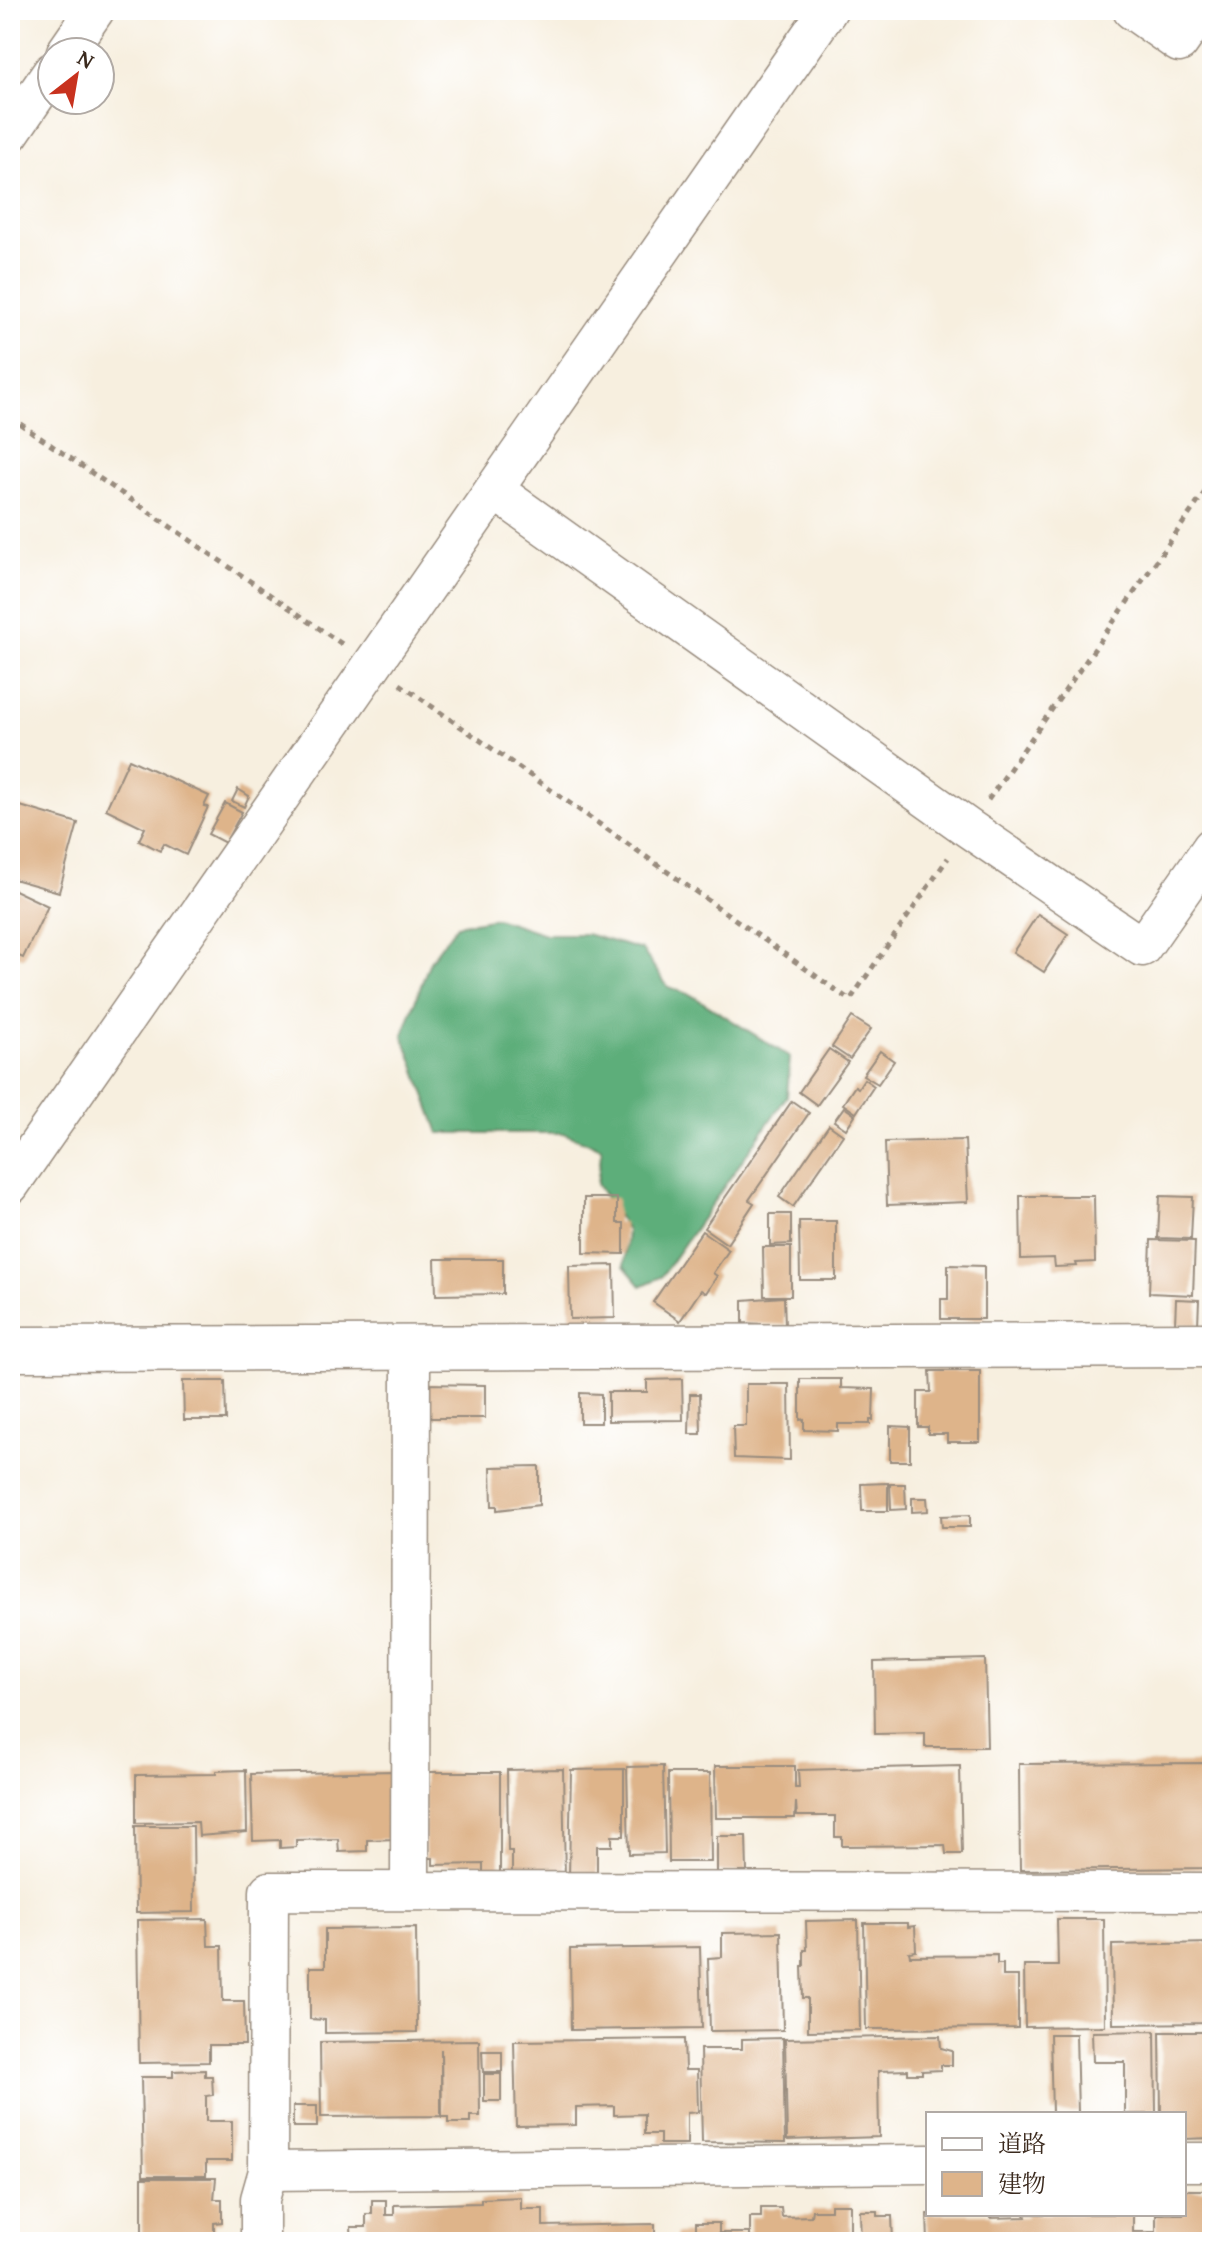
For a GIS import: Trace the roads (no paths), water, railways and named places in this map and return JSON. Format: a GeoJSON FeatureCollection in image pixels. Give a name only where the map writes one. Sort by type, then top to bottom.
{"type":"FeatureCollection","features":[{"type":"Feature","properties":{"kind":"street"},"geometry":{"type":"LineString","coordinates":[[77,36],[95,10]]}},
{"type":"Feature","properties":{"kind":"street"},"geometry":{"type":"LineString","coordinates":[[10,1185],[828,10]]}},
{"type":"Feature","properties":{"kind":"street"},"geometry":{"type":"LineString","coordinates":[[1132,10],[1179,43],[1202,10]]}},
{"type":"Feature","properties":{"kind":"street"},"geometry":{"type":"LineString","coordinates":[[10,133],[36,95]]}},
{"type":"Feature","properties":{"kind":"street"},"geometry":{"type":"LineString","coordinates":[[494,490],[968,828],[1142,947],[1212,847]]}},
{"type":"Feature","properties":{"kind":"street"},"geometry":{"type":"LineString","coordinates":[[10,1349],[1212,1345]]}},
{"type":"Feature","properties":{"kind":"street"},"geometry":{"type":"LineString","coordinates":[[410,1891],[411,1348]]}},
{"type":"Feature","properties":{"kind":"street"},"geometry":{"type":"LineString","coordinates":[[260,2242],[260,2199],[268,2171],[269,1891],[1212,1892]]}},
{"type":"Feature","properties":{"kind":"street"},"geometry":{"type":"LineString","coordinates":[[1186,2162],[1212,2162]]}},
{"type":"Feature","properties":{"kind":"street"},"geometry":{"type":"LineString","coordinates":[[268,2171],[926,2164]]}}]}
